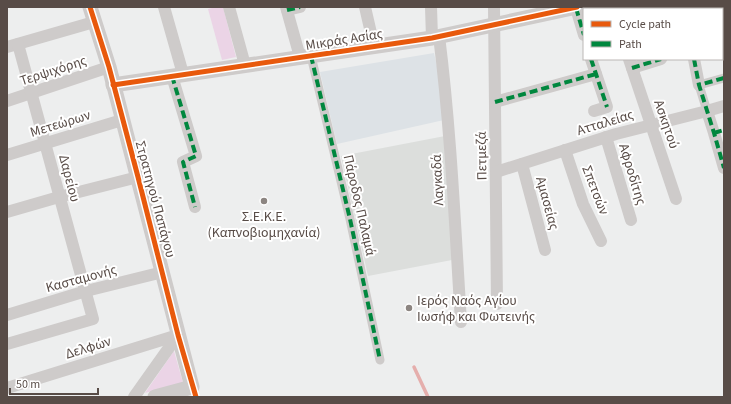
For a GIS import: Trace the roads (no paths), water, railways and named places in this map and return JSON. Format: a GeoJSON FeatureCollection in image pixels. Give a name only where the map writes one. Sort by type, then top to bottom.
{"type":"FeatureCollection","features":[{"type":"Feature","properties":{"kind":"street","name":"Στρατηγού Παπάγου"},"geometry":{"type":"LineString","coordinates":[[90,7],[109,67],[194,392]]}},
{"type":"Feature","properties":{"kind":"street"},"geometry":{"type":"LineString","coordinates":[[164,7],[196,156],[183,162],[195,207]]}},
{"type":"Feature","properties":{"kind":"street"},"geometry":{"type":"LineString","coordinates":[[229,7],[245,65]]}},
{"type":"Feature","properties":{"kind":"street"},"geometry":{"type":"LineString","coordinates":[[300,7],[287,9],[305,57]]}},
{"type":"Feature","properties":{"kind":"street"},"geometry":{"type":"LineString","coordinates":[[366,7],[374,46]]}},
{"type":"Feature","properties":{"kind":"street","name":"Λαγκαδά"},"geometry":{"type":"LineString","coordinates":[[431,7],[449,127],[461,322]]}},
{"type":"Feature","properties":{"kind":"street","name":"Πετμεζά"},"geometry":{"type":"LineString","coordinates":[[494,7],[497,304]]}},
{"type":"Feature","properties":{"kind":"street"},"geometry":{"type":"LineString","coordinates":[[577,7],[583,30]]}},
{"type":"Feature","properties":{"kind":"street","name":"Μικράς Ασίας"},"geometry":{"type":"LineString","coordinates":[[113,85],[435,37],[577,7]]}},
{"type":"Feature","properties":{"kind":"street"},"geometry":{"type":"LineString","coordinates":[[12,45],[94,22]]}},
{"type":"Feature","properties":{"kind":"street","name":"Δαρείου"},"geometry":{"type":"LineString","coordinates":[[7,344],[94,319],[59,197],[32,93],[12,45]]}},
{"type":"Feature","properties":{"kind":"street","name":"Πάροδος Παλαμά"},"geometry":{"type":"LineString","coordinates":[[305,57],[350,219],[380,360]]}},
{"type":"Feature","properties":{"kind":"street"},"geometry":{"type":"LineString","coordinates":[[591,60],[607,107],[594,111]]}},
{"type":"Feature","properties":{"kind":"street"},"geometry":{"type":"LineString","coordinates":[[630,64],[655,60]]}},
{"type":"Feature","properties":{"kind":"street"},"geometry":{"type":"LineString","coordinates":[[694,60],[706,111],[719,131],[724,168]]}},
{"type":"Feature","properties":{"kind":"street","name":"Ασκητού"},"geometry":{"type":"LineString","coordinates":[[630,64],[676,199]]}},
{"type":"Feature","properties":{"kind":"street","name":"Τερψιχόρης"},"geometry":{"type":"LineString","coordinates":[[7,100],[109,67]]}},
{"type":"Feature","properties":{"kind":"street"},"geometry":{"type":"LineString","coordinates":[[495,102],[596,74]]}},
{"type":"Feature","properties":{"kind":"street"},"geometry":{"type":"LineString","coordinates":[[699,85],[724,78]]}},
{"type":"Feature","properties":{"kind":"street","name":"Ατταλείας"},"geometry":{"type":"LineString","coordinates":[[496,172],[606,137],[724,106]]}},
{"type":"Feature","properties":{"kind":"street","name":"Μετεώρων"},"geometry":{"type":"LineString","coordinates":[[7,155],[122,120]]}},
{"type":"Feature","properties":{"kind":"street","name":"Αφροδίτης"},"geometry":{"type":"LineString","coordinates":[[606,137],[631,220]]}},
{"type":"Feature","properties":{"kind":"street","name":"Σπετσών"},"geometry":{"type":"LineString","coordinates":[[565,150],[582,204],[601,241]]}},
{"type":"Feature","properties":{"kind":"street","name":"Αμασείας"},"geometry":{"type":"LineString","coordinates":[[522,164],[545,250]]}},
{"type":"Feature","properties":{"kind":"street"},"geometry":{"type":"LineString","coordinates":[[7,212],[138,177]]}},
{"type":"Feature","properties":{"kind":"street","name":"Κασταμονής"},"geometry":{"type":"LineString","coordinates":[[7,315],[86,291],[163,272]]}},
{"type":"Feature","properties":{"kind":"street"},"geometry":{"type":"LineString","coordinates":[[134,397],[178,335]]}},
{"type":"Feature","properties":{"kind":"street","name":"Δελφών"},"geometry":{"type":"LineString","coordinates":[[7,388],[178,335]]}},
{"type":"Feature","properties":{"kind":"street"},"geometry":{"type":"LineString","coordinates":[[155,397],[194,392]]}},
{"type":"Feature","properties":{"kind":"waterway"},"geometry":{"type":"LineString","coordinates":[[414,367],[428,397]]}},
{"type":"Feature","properties":{"kind":"place","name":"Σ.Ε.Κ.Ε. (Καπνοβιομηχανία)"},"geometry":{"type":"Point","coordinates":[264,201]}},
{"type":"Feature","properties":{"kind":"place","name":"Ιερός Ναός Αγίου Ιωσήφ και Φωτεινής"},"geometry":{"type":"Point","coordinates":[409,308]}}]}
